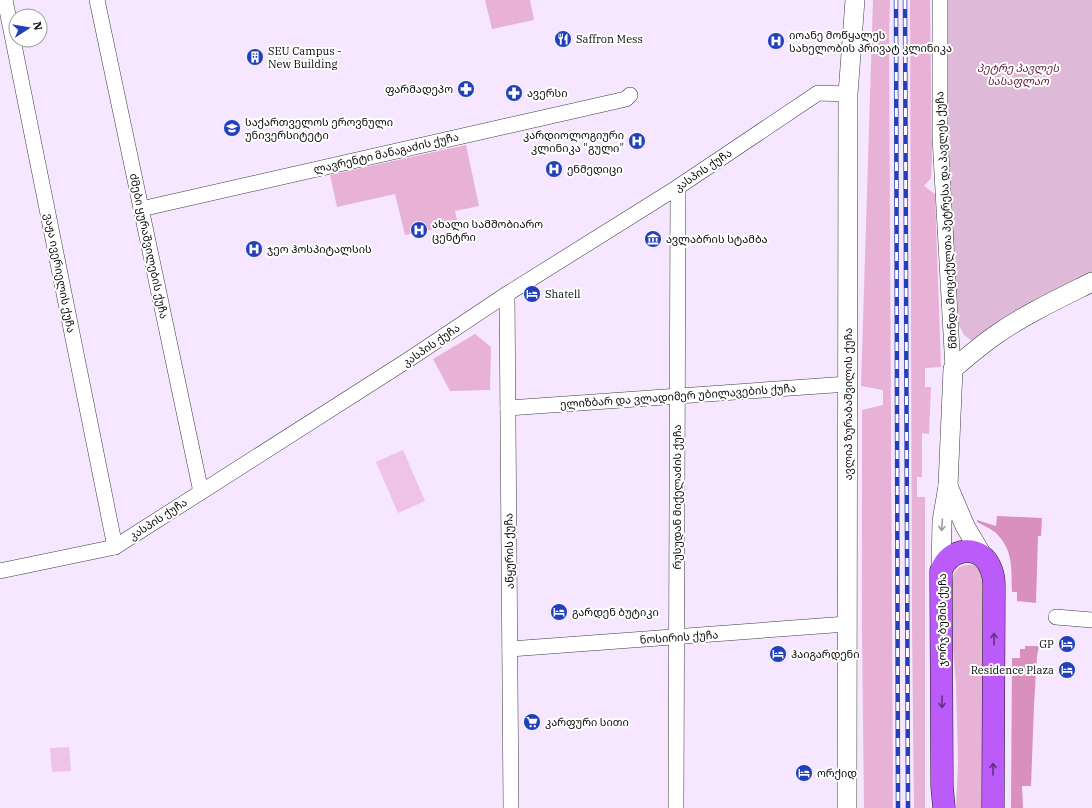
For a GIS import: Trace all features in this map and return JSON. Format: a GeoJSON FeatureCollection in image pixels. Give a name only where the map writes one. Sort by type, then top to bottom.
{"type":"FeatureCollection","features":[{"type":"Feature","properties":{"kind":"main road","name":"ჯორჯ ბუშის ქუჩა"},"geometry":{"type":"LineString","coordinates":[[944,808],[942,786],[941,571],[948,558],[960,552],[972,552],[979,554],[985,560]]}},
{"type":"Feature","properties":{"kind":"main road"},"geometry":{"type":"LineString","coordinates":[[985,560],[991,568],[994,585],[993,808]]}},
{"type":"Feature","properties":{"kind":"main road"},"geometry":{"type":"LineString","coordinates":[[940,808],[942,786]]}},
{"type":"Feature","properties":{"kind":"street","name":"ვაჟა ივერიელის ქუჩა"},"geometry":{"type":"LineString","coordinates":[[6,0],[115,547]]}},
{"type":"Feature","properties":{"kind":"street","name":"ძმები ყურაშვილების ქუჩა"},"geometry":{"type":"LineString","coordinates":[[96,0],[201,492]]}},
{"type":"Feature","properties":{"kind":"street","name":"ავლიპ ზურაბაშვილის ქუჩა"},"geometry":{"type":"LineString","coordinates":[[847,808],[848,94],[855,0]]}},
{"type":"Feature","properties":{"kind":"street","name":"წმინდა მოციქულთა პეტრესა და პავლეს ქუჩა"},"geometry":{"type":"LineString","coordinates":[[940,0],[940,137],[953,369]]}},
{"type":"Feature","properties":{"kind":"street","name":"კასპის ქუჩა"},"geometry":{"type":"LineString","coordinates":[[0,571],[115,547],[408,360],[507,294],[678,187],[818,93],[848,94]]}},
{"type":"Feature","properties":{"kind":"street","name":"ლავრენტი მანაგაძის ქუჩა"},"geometry":{"type":"LineString","coordinates":[[141,209],[626,100],[630,96]]}},
{"type":"Feature","properties":{"kind":"street","name":"რუსუდან მიქელაძის ქუჩა"},"geometry":{"type":"LineString","coordinates":[[676,808],[678,187]]}},
{"type":"Feature","properties":{"kind":"street"},"geometry":{"type":"LineString","coordinates":[[941,571],[942,521],[948,486],[953,369],[1004,330],[1092,282]]}},
{"type":"Feature","properties":{"kind":"street","name":"აწყურის ქუჩა"},"geometry":{"type":"LineString","coordinates":[[507,294],[511,808]]}},
{"type":"Feature","properties":{"kind":"street","name":"ელიზბარ და ვლადიმერ უბილავების ქუჩა"},"geometry":{"type":"LineString","coordinates":[[508,408],[848,384]]}},
{"type":"Feature","properties":{"kind":"street"},"geometry":{"type":"LineString","coordinates":[[948,486],[959,515],[985,560]]}},
{"type":"Feature","properties":{"kind":"street"},"geometry":{"type":"LineString","coordinates":[[1056,617],[1092,620]]}},
{"type":"Feature","properties":{"kind":"street","name":"ნოსირის ქუჩა"},"geometry":{"type":"LineString","coordinates":[[510,650],[848,624]]}},
{"type":"Feature","properties":{"kind":"shaded area"},"geometry":{"type":"Polygon","coordinates":[[[485,0],[530,0],[534,20],[492,29],[485,0]]]}},
{"type":"Feature","properties":{"kind":"shaded area"},"geometry":{"type":"Polygon","coordinates":[[[873,0],[890,0],[893,808],[864,808],[862,410],[883,405],[883,390],[861,386],[873,0]]]}},
{"type":"Feature","properties":{"kind":"shaded area"},"geometry":{"type":"Polygon","coordinates":[[[910,0],[930,0],[932,159],[931,178],[924,186],[935,194],[941,367],[925,368],[925,387],[931,387],[929,434],[922,433],[922,477],[917,477],[917,497],[925,497],[925,808],[914,808],[910,0]]]}},
{"type":"Feature","properties":{"kind":"shaded area"},"geometry":{"type":"Polygon","coordinates":[[[466,145],[479,206],[455,211],[458,224],[405,235],[395,194],[337,207],[330,175],[466,145]]]}},
{"type":"Feature","properties":{"kind":"shaded area"},"geometry":{"type":"Polygon","coordinates":[[[475,334],[491,347],[490,390],[450,391],[433,359],[475,334]]]}},
{"type":"Feature","properties":{"kind":"shaded area"},"geometry":{"type":"Polygon","coordinates":[[[403,450],[425,501],[398,513],[376,462],[403,450]]]}},
{"type":"Feature","properties":{"kind":"shaded area"},"geometry":{"type":"Polygon","coordinates":[[[997,516],[1042,518],[1041,536],[1038,536],[1036,603],[1017,601],[1017,592],[1012,592],[1011,568],[1009,554],[1006,547],[996,533],[977,522],[977,520],[996,526],[997,516]]]}},
{"type":"Feature","properties":{"kind":"shaded area"},"geometry":{"type":"Polygon","coordinates":[[[967,565],[975,565],[983,574],[986,808],[956,808],[958,761],[956,685],[953,649],[952,582],[953,575],[956,570],[967,565]]]}},
{"type":"Feature","properties":{"kind":"shaded area"},"geometry":{"type":"Polygon","coordinates":[[[1025,646],[1039,646],[1034,705],[1031,786],[1022,786],[1023,808],[1011,808],[1012,658],[1020,658],[1020,649],[1025,649],[1025,646]]]}},
{"type":"Feature","properties":{"kind":"shaded area"},"geometry":{"type":"Polygon","coordinates":[[[69,747],[71,771],[52,772],[50,748],[69,747]]]}},
{"type":"Feature","properties":{"kind":"green space","name":"პეტრე პავლეს სასაფლაო"},"geometry":{"type":"Polygon","coordinates":[[[944,0],[1092,0],[1092,276],[972,341],[964,335],[959,325],[943,71],[944,0]]]}},
{"type":"Feature","properties":{"kind":"railway"},"geometry":{"type":"LineString","coordinates":[[896,0],[898,808]]}},
{"type":"Feature","properties":{"kind":"railway"},"geometry":{"type":"LineString","coordinates":[[905,0],[908,808]]}},
{"type":"Feature","properties":{"kind":"place","name":"Saffron Mess"},"geometry":{"type":"Point","coordinates":[563,39]}},
{"type":"Feature","properties":{"kind":"place","name":"იოანე მოწყალეს სახელობის პრივატ კლინიკა"},"geometry":{"type":"Point","coordinates":[776,41]}},
{"type":"Feature","properties":{"kind":"place","name":"SEU Campus - New Building"},"geometry":{"type":"Point","coordinates":[255,57]}},
{"type":"Feature","properties":{"kind":"place","name":"ფარმადეპო"},"geometry":{"type":"Point","coordinates":[466,89]}},
{"type":"Feature","properties":{"kind":"place","name":"ავერსი"},"geometry":{"type":"Point","coordinates":[514,93]}},
{"type":"Feature","properties":{"kind":"place","name":"საქართველოს ეროვნული უნივერსიტეტი"},"geometry":{"type":"Point","coordinates":[232,128]}},
{"type":"Feature","properties":{"kind":"place","name":"კარდიოლოგიური კლინიკა \"გული\""},"geometry":{"type":"Point","coordinates":[637,141]}},
{"type":"Feature","properties":{"kind":"place","name":"ენმედიცი"},"geometry":{"type":"Point","coordinates":[554,169]}},
{"type":"Feature","properties":{"kind":"place","name":"ახალი სამშობიარო ცენტრი"},"geometry":{"type":"Point","coordinates":[419,230]}},
{"type":"Feature","properties":{"kind":"place","name":"ავლაბრის სტამბა"},"geometry":{"type":"Point","coordinates":[653,239]}},
{"type":"Feature","properties":{"kind":"place","name":"ჯეო ჰოსპიტალსის"},"geometry":{"type":"Point","coordinates":[254,249]}},
{"type":"Feature","properties":{"kind":"place","name":"Shatell"},"geometry":{"type":"Point","coordinates":[532,294]}},
{"type":"Feature","properties":{"kind":"place","name":"გარდენ ბუტიკი"},"geometry":{"type":"Point","coordinates":[559,612]}},
{"type":"Feature","properties":{"kind":"place","name":"GP"},"geometry":{"type":"Point","coordinates":[1067,644]}},
{"type":"Feature","properties":{"kind":"place","name":"ჰაიგარდენი"},"geometry":{"type":"Point","coordinates":[778,654]}},
{"type":"Feature","properties":{"kind":"place","name":"Residence Plaza"},"geometry":{"type":"Point","coordinates":[1067,670]}},
{"type":"Feature","properties":{"kind":"place","name":"კარფური სითი"},"geometry":{"type":"Point","coordinates":[532,722]}},
{"type":"Feature","properties":{"kind":"place","name":"ორქიდ"},"geometry":{"type":"Point","coordinates":[804,773]}}]}
